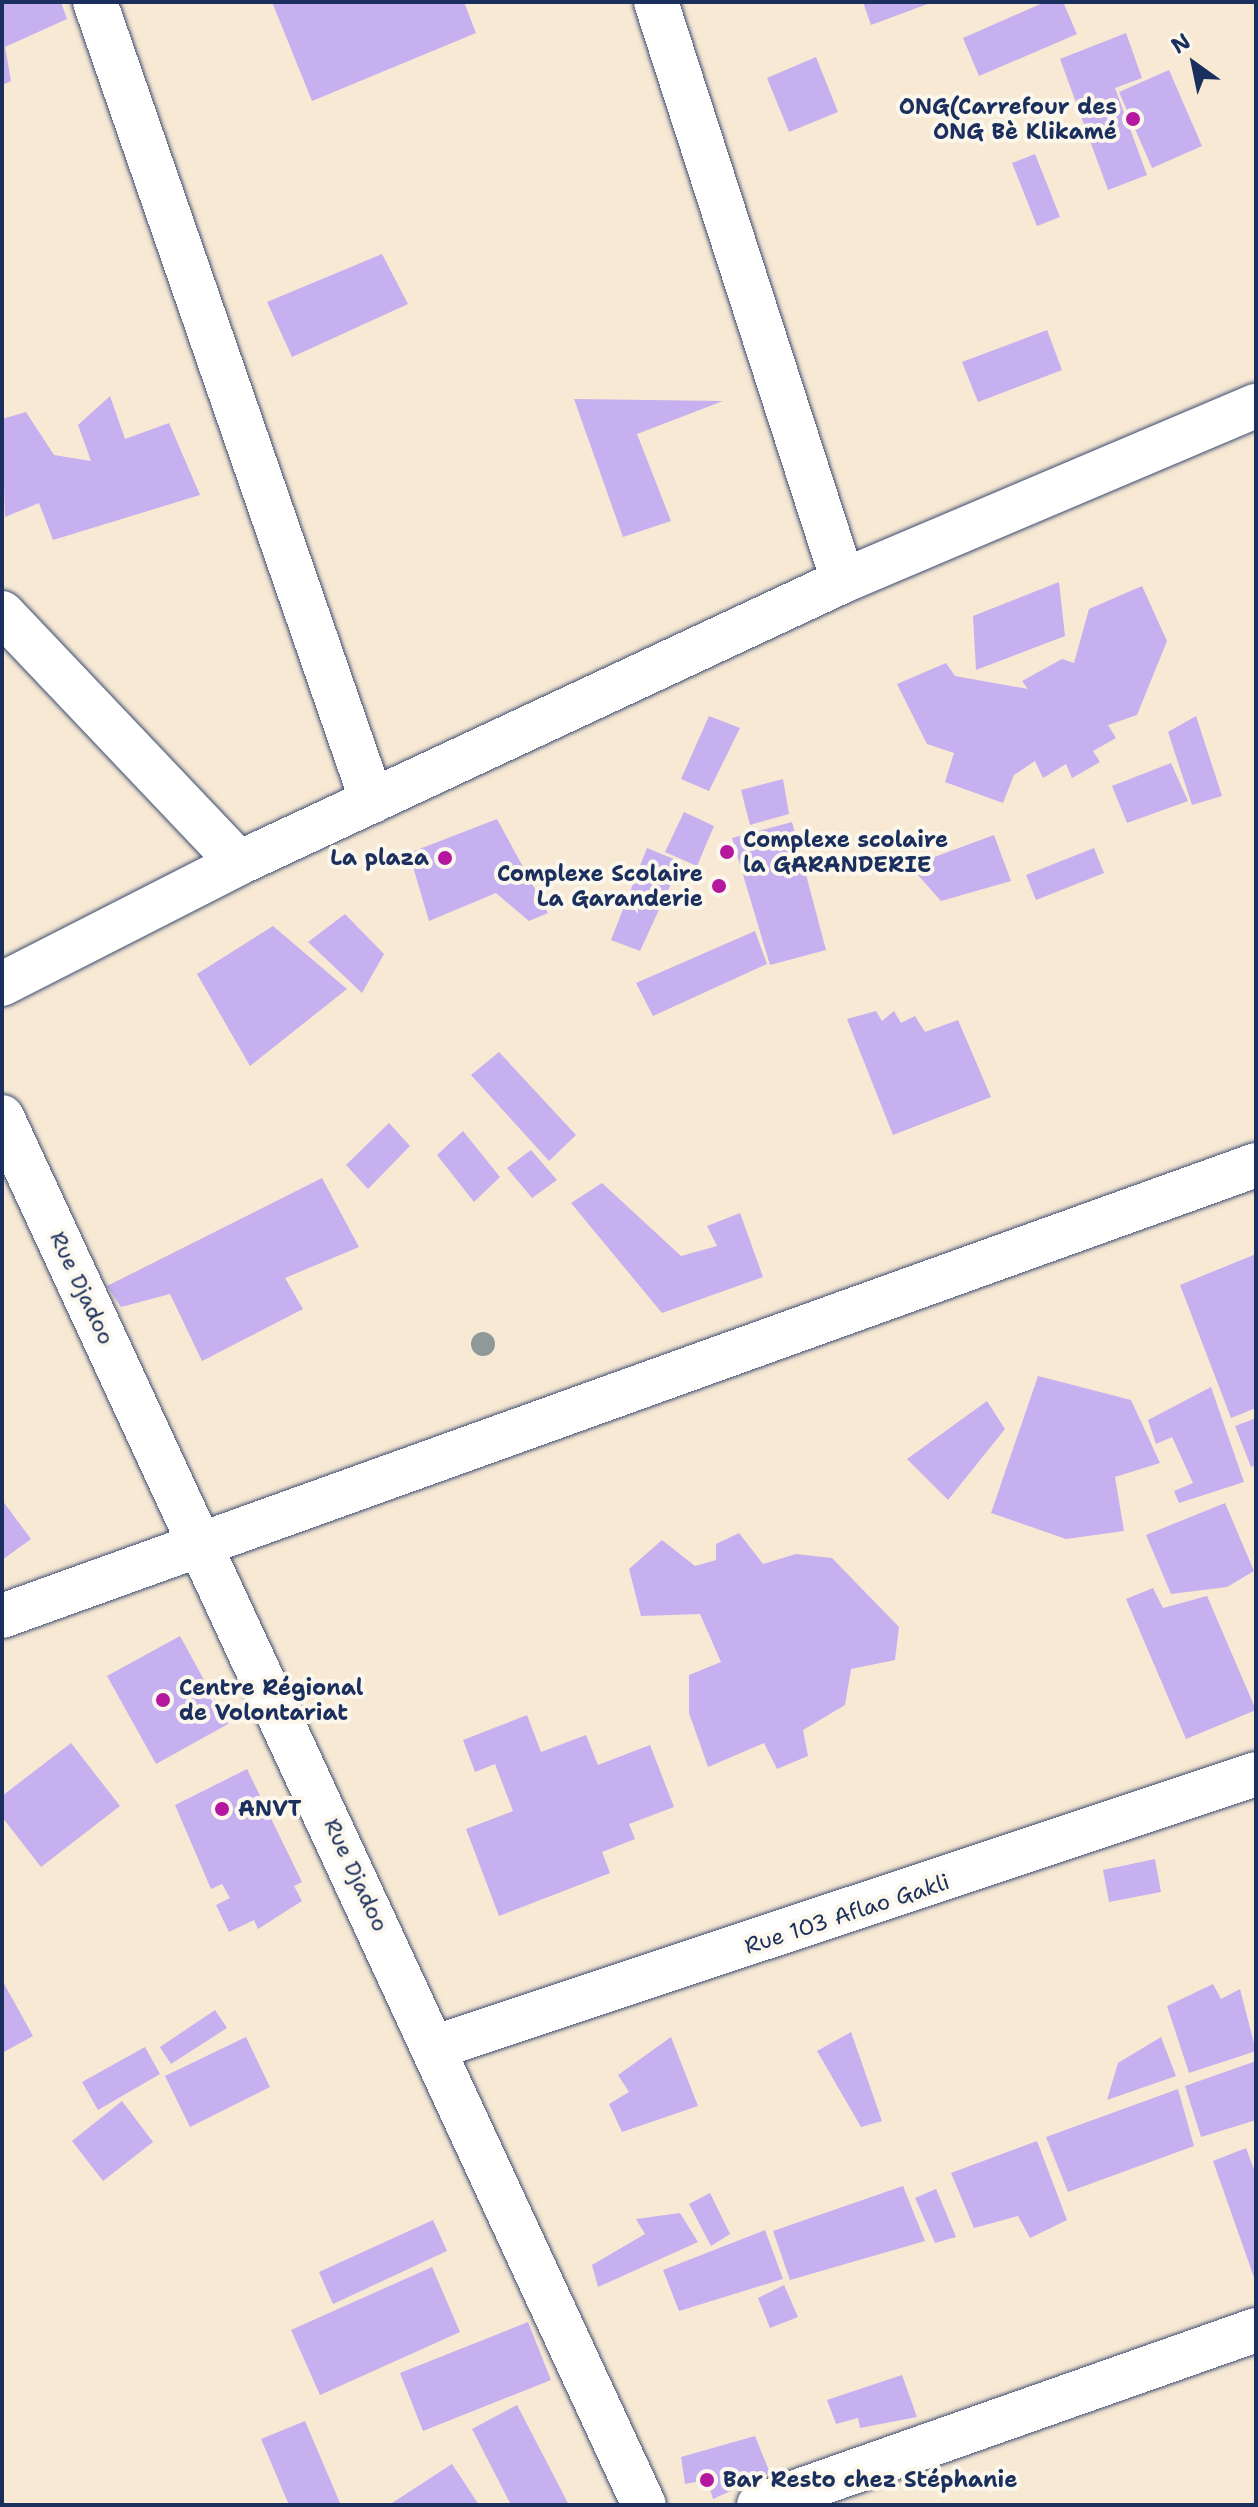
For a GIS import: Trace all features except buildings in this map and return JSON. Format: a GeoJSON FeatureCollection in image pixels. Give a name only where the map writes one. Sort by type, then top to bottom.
{"type":"FeatureCollection","features":[{"type":"Feature","properties":{"kind":"street"},"geometry":{"type":"LineString","coordinates":[[95,2],[372,801]]}},
{"type":"Feature","properties":{"kind":"street"},"geometry":{"type":"LineString","coordinates":[[656,2],[843,581]]}},
{"type":"Feature","properties":{"kind":"street"},"geometry":{"type":"LineString","coordinates":[[2,984],[239,863],[843,581],[1256,406]]}},
{"type":"Feature","properties":{"kind":"street"},"geometry":{"type":"LineString","coordinates":[[2,613],[239,863]]}},
{"type":"Feature","properties":{"kind":"street","name":"Rue Djadoo"},"geometry":{"type":"LineString","coordinates":[[2,1117],[436,2047],[644,2505]]}},
{"type":"Feature","properties":{"kind":"street"},"geometry":{"type":"LineString","coordinates":[[2,1616],[1256,1165]]}},
{"type":"Feature","properties":{"kind":"street","name":"Rue 1O3 Aflao Gakli"},"geometry":{"type":"LineString","coordinates":[[436,2047],[1256,1774]]}},
{"type":"Feature","properties":{"kind":"street"},"geometry":{"type":"LineString","coordinates":[[759,2505],[1256,2330]]}},
{"type":"Feature","properties":{"kind":"place","name":"ONG(Carrefour des ONG Bè Klikamé"},"geometry":{"type":"Point","coordinates":[1133,119]}},
{"type":"Feature","properties":{"kind":"place","name":"Complexe scolaire la GARANDERIE"},"geometry":{"type":"Point","coordinates":[727,852]}},
{"type":"Feature","properties":{"kind":"place","name":"La plaza"},"geometry":{"type":"Point","coordinates":[445,858]}},
{"type":"Feature","properties":{"kind":"place","name":"Complexe Scolaire La Garanderie"},"geometry":{"type":"Point","coordinates":[719,886]}},
{"type":"Feature","properties":{"kind":"place","name":"Centre Régional de Volontariat"},"geometry":{"type":"Point","coordinates":[163,1700]}},
{"type":"Feature","properties":{"kind":"place","name":"ANVT"},"geometry":{"type":"Point","coordinates":[222,1809]}},
{"type":"Feature","properties":{"kind":"place","name":"Bar Resto chez Stéphanie"},"geometry":{"type":"Point","coordinates":[707,2480]}}]}
